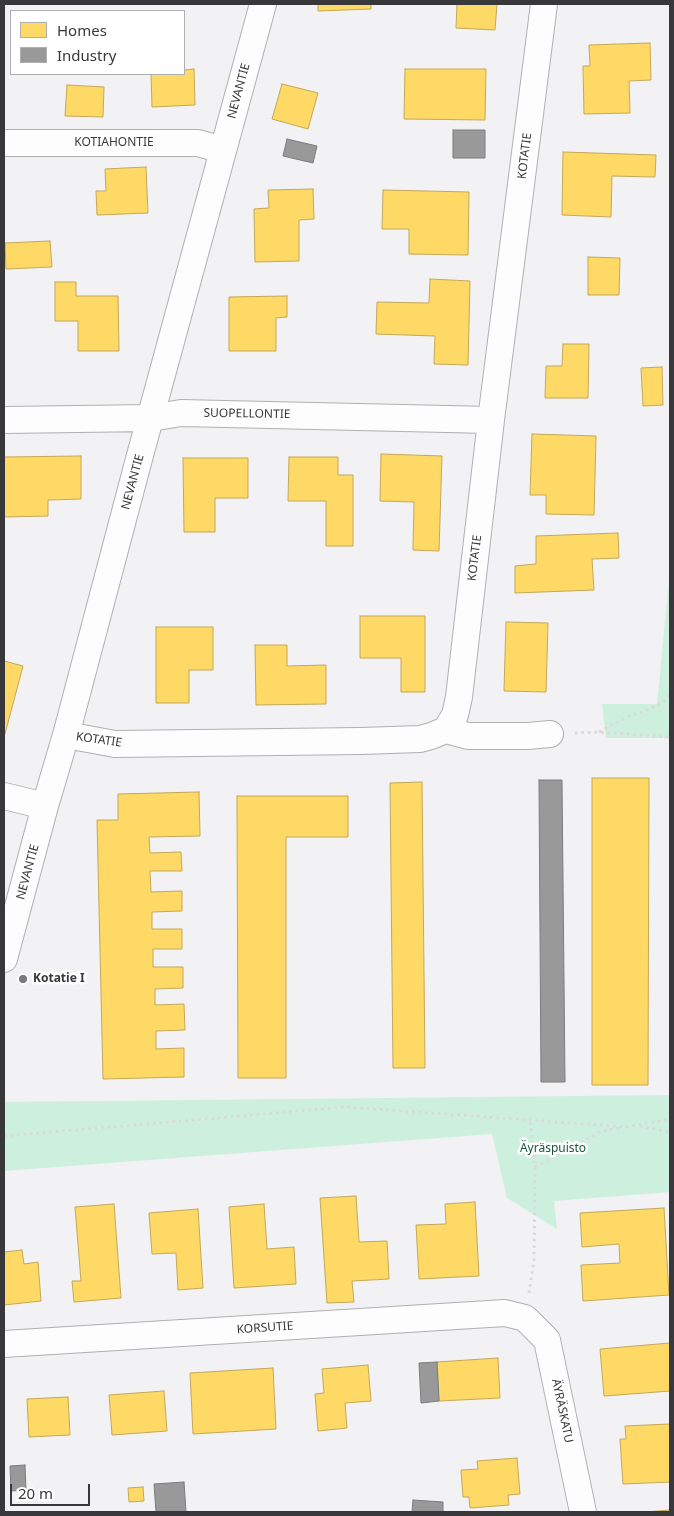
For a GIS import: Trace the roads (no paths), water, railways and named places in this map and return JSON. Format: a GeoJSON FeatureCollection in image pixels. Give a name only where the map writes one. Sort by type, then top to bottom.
{"type":"FeatureCollection","features":[{"type":"Feature","properties":{"kind":"street","name":"NEVANTIE"},"geometry":{"type":"LineString","coordinates":[[4,959],[263,4]]}},
{"type":"Feature","properties":{"kind":"street","name":"KOTATIE"},"geometry":{"type":"LineString","coordinates":[[66,734],[115,744],[420,739],[446,730],[455,715],[459,697],[491,420],[544,4]]}},
{"type":"Feature","properties":{"kind":"street","name":"KOTIAHONTIE"},"geometry":{"type":"LineString","coordinates":[[4,143],[198,143],[223,150]]}},
{"type":"Feature","properties":{"kind":"street","name":"SUOPELLONTIE"},"geometry":{"type":"LineString","coordinates":[[4,420],[151,418],[181,413],[491,420]]}},
{"type":"Feature","properties":{"kind":"street"},"geometry":{"type":"LineString","coordinates":[[446,730],[468,736],[550,734]]}},
{"type":"Feature","properties":{"kind":"street"},"geometry":{"type":"LineString","coordinates":[[4,796],[45,806]]}},
{"type":"Feature","properties":{"kind":"street","name":"KORSUTIE"},"geometry":{"type":"LineString","coordinates":[[4,1344],[505,1313],[525,1318]]}},
{"type":"Feature","properties":{"kind":"street","name":"ÄYRÄSKATU"},"geometry":{"type":"LineString","coordinates":[[525,1318],[547,1340],[583,1512]]}},
{"type":"Feature","properties":{"kind":"place","name":"Kotatie I"},"geometry":{"type":"Point","coordinates":[23,979]}},
{"type":"Feature","properties":{"kind":"park label","name":"Äyräspuisto"},"geometry":{"type":"Point","coordinates":[553,1149]}}]}
